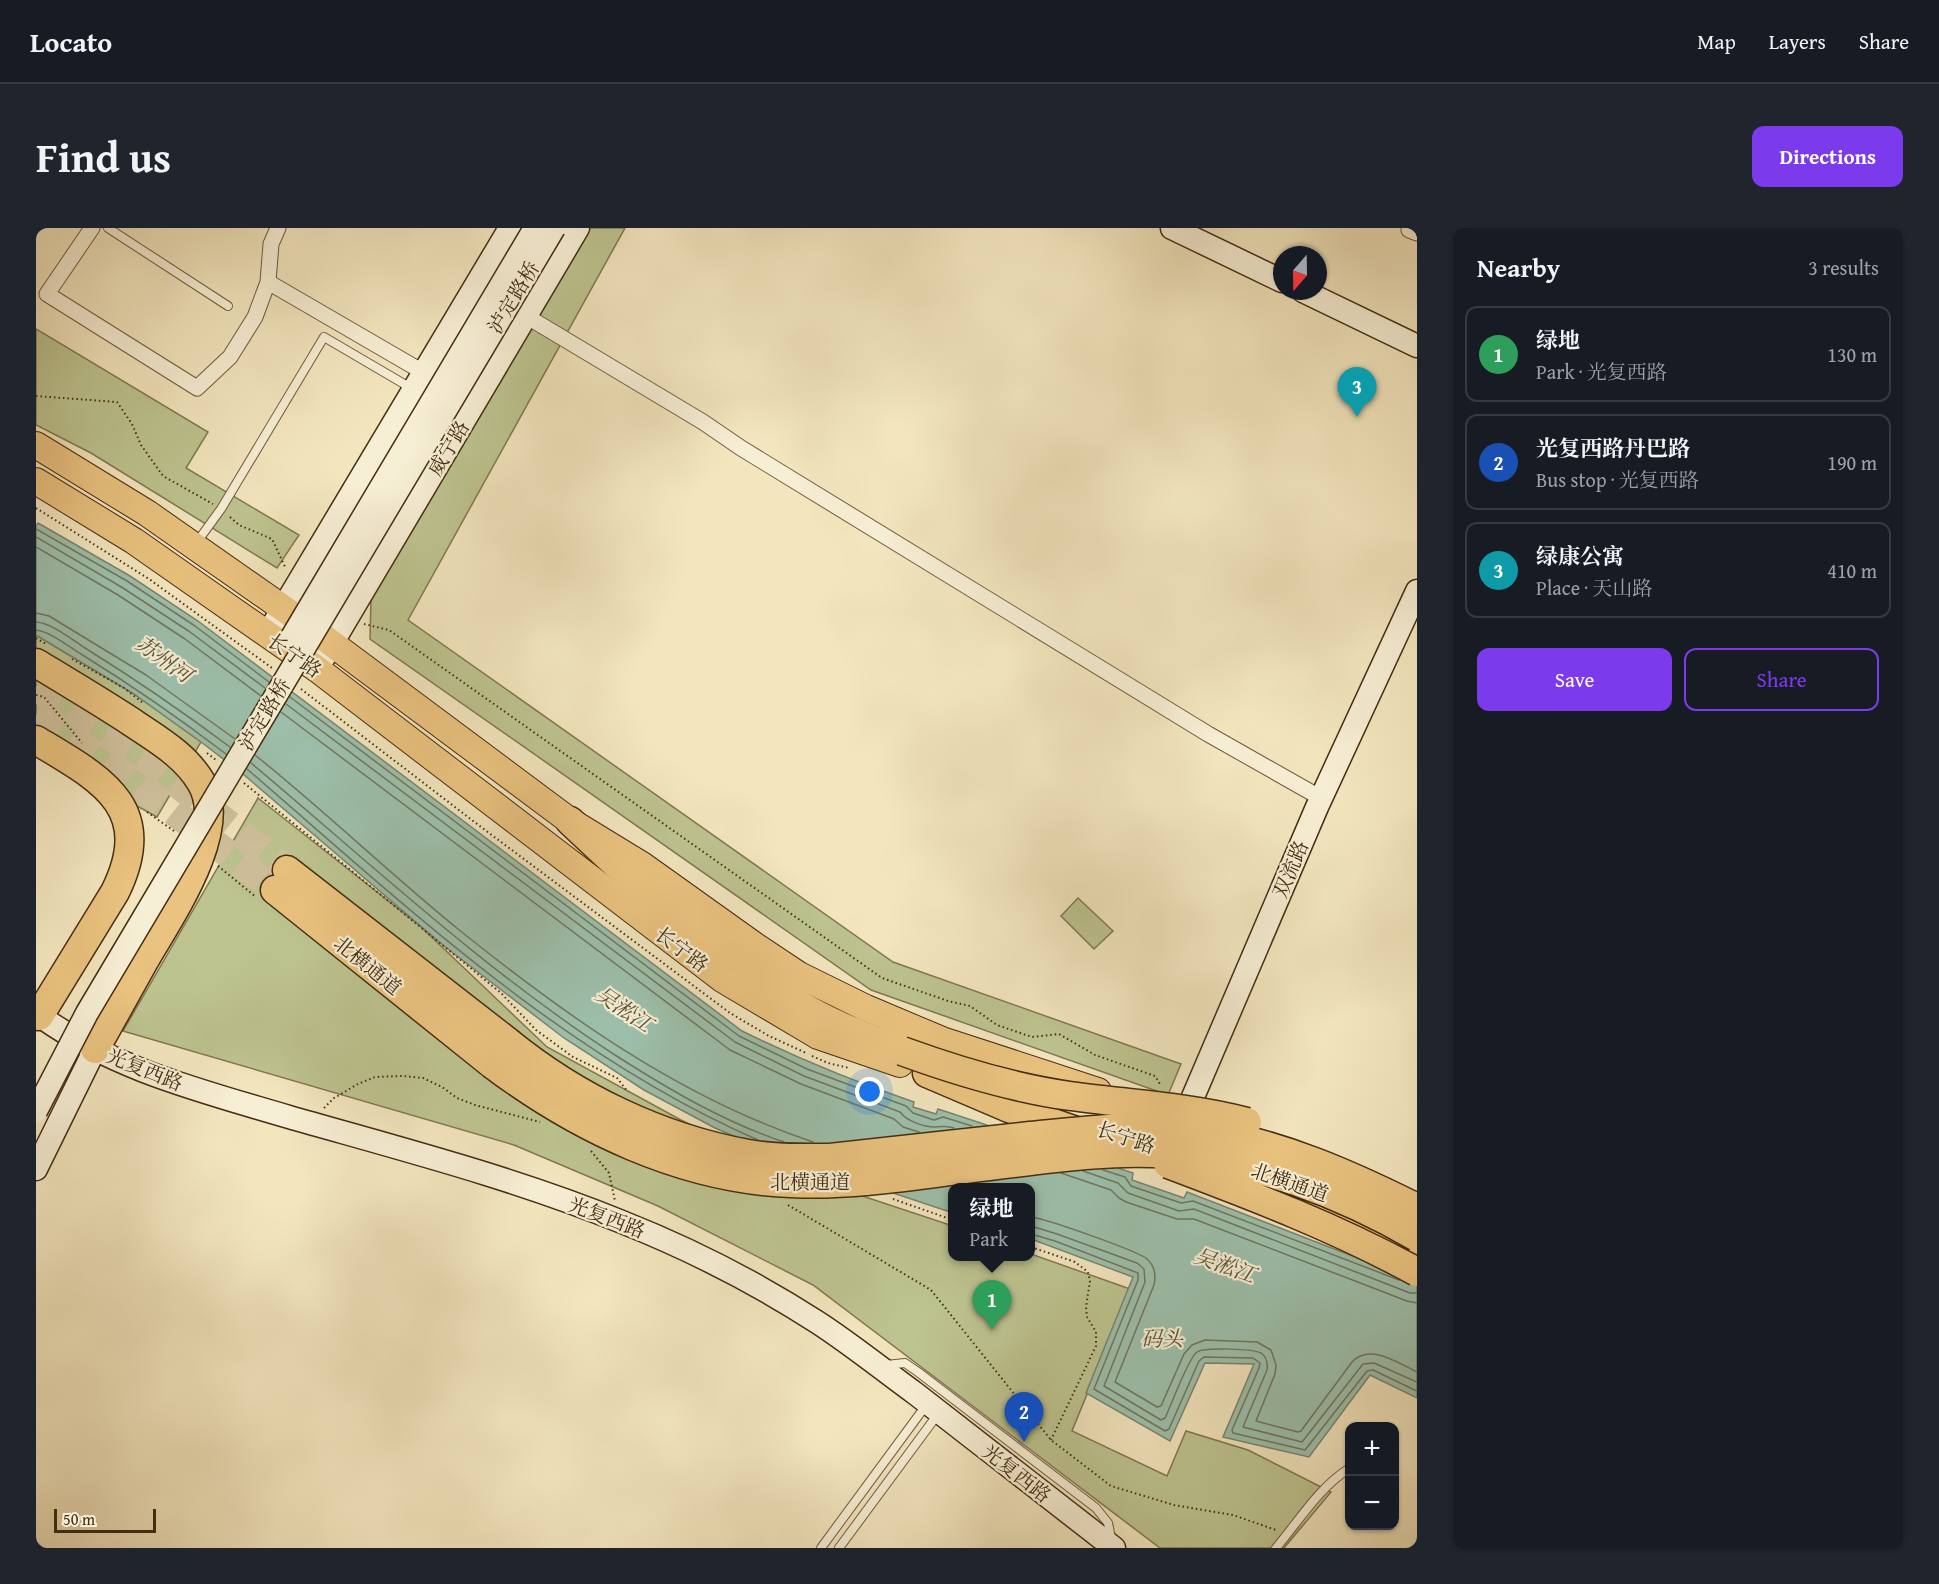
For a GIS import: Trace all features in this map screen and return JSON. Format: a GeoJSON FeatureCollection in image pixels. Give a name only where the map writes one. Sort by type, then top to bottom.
{"type":"FeatureCollection","features":[{"type":"Feature","properties":{"kind":"highway"},"geometry":{"type":"LineString","coordinates":[[41,653],[94,698],[173,750],[203,784],[208,806],[208,828],[195,871],[95,1049]]}},
{"type":"Feature","properties":{"kind":"highway"},"geometry":{"type":"LineString","coordinates":[[36,740],[96,778],[109,789],[126,816],[131,845],[125,871],[115,892],[37,1017]]}},
{"type":"Feature","properties":{"kind":"highway"},"geometry":{"type":"LineString","coordinates":[[570,821],[649,893],[712,945],[768,985],[814,1013],[861,1036],[945,1067],[1029,1089],[1208,1112],[1246,1122],[1326,1151],[1373,1171],[1417,1194]]}},
{"type":"Feature","properties":{"kind":"highway","name":"北横通道"},"geometry":{"type":"LineString","coordinates":[[280,880],[500,1053],[524,1088],[557,1109],[612,1137],[675,1161],[745,1179],[789,1184],[832,1184],[1130,1153],[1168,1154],[1204,1158],[1273,1174],[1358,1208],[1417,1237]]}},
{"type":"Feature","properties":{"kind":"highway","name":"北横通道"},"geometry":{"type":"LineString","coordinates":[[500,1053],[537,1065],[569,1086],[622,1113],[682,1137],[749,1154],[790,1158],[830,1158],[1082,1131],[1129,1127],[1170,1128],[1217,1134],[1281,1150],[1368,1183],[1417,1208]]}},
{"type":"Feature","properties":{"kind":"highway"},"geometry":{"type":"LineString","coordinates":[[927,1073],[1009,1108],[1118,1146],[1306,1217],[1347,1235],[1417,1272]]}},
{"type":"Feature","properties":{"kind":"highway"},"geometry":{"type":"LineString","coordinates":[[1273,1174],[1358,1214],[1417,1249]]}},
{"type":"Feature","properties":{"kind":"main road"},"geometry":{"type":"LineString","coordinates":[[267,635],[510,228]]}},
{"type":"Feature","properties":{"kind":"main road","name":"泸定路桥"},"geometry":{"type":"LineString","coordinates":[[36,1077],[114,936],[535,228]]}},
{"type":"Feature","properties":{"kind":"main road","name":"泸定路桥"},"geometry":{"type":"LineString","coordinates":[[36,1112],[93,1003],[554,228]]}},
{"type":"Feature","properties":{"kind":"main road","name":"威宁路"},"geometry":{"type":"LineString","coordinates":[[317,669],[578,228]]}},
{"type":"Feature","properties":{"kind":"main road"},"geometry":{"type":"LineString","coordinates":[[1173,228],[1273,277]]}},
{"type":"Feature","properties":{"kind":"main road"},"geometry":{"type":"LineString","coordinates":[[1322,300],[1417,346]]}},
{"type":"Feature","properties":{"kind":"main road","name":"长宁路"},"geometry":{"type":"LineString","coordinates":[[36,445],[147,513],[283,608],[570,821],[642,865],[799,975],[856,1003],[942,1040],[1184,1119],[1417,1216]]}},
{"type":"Feature","properties":{"kind":"main road","name":"长宁路"},"geometry":{"type":"LineString","coordinates":[[36,481],[134,541],[317,669],[722,979],[818,1036],[1172,1151],[1417,1249]]}},
{"type":"Feature","properties":{"kind":"main road","name":"双流路"},"geometry":{"type":"LineString","coordinates":[[1172,1151],[1321,798],[1417,591]]}},
{"type":"Feature","properties":{"kind":"main road","name":"光复西路"},"geometry":{"type":"LineString","coordinates":[[37,1017],[95,1049],[153,1075],[537,1191],[621,1221],[703,1257],[764,1289],[821,1324],[933,1408],[991,1440],[1114,1548]]}},
{"type":"Feature","properties":{"kind":"main road"},"geometry":{"type":"LineString","coordinates":[[36,1169],[95,1049]]}},
{"type":"Feature","properties":{"kind":"street"},"geometry":{"type":"LineString","coordinates":[[92,228],[47,294],[197,388],[230,357],[255,317],[268,282],[271,244],[278,228]]}},
{"type":"Feature","properties":{"kind":"street"},"geometry":{"type":"LineString","coordinates":[[268,282],[418,380]]}},
{"type":"Feature","properties":{"kind":"street"},"geometry":{"type":"LineString","coordinates":[[526,316],[703,422],[741,448],[1208,734],[1321,798]]}},
{"type":"Feature","properties":{"kind":"lane"},"geometry":{"type":"LineString","coordinates":[[108,228],[228,306]]}},
{"type":"Feature","properties":{"kind":"lane"},"geometry":{"type":"LineString","coordinates":[[194,546],[221,509],[324,337],[418,380]]}},
{"type":"Feature","properties":{"kind":"lane"},"geometry":{"type":"LineString","coordinates":[[878,1366],[905,1363],[991,1440]]}},
{"type":"Feature","properties":{"kind":"lane"},"geometry":{"type":"LineString","coordinates":[[821,1548],[933,1408]]}},
{"type":"Feature","properties":{"kind":"lane"},"geometry":{"type":"LineString","coordinates":[[839,1548],[933,1408]]}},
{"type":"Feature","properties":{"kind":"lane"},"geometry":{"type":"LineString","coordinates":[[1276,1548],[1321,1492],[1345,1471]]}},
{"type":"Feature","properties":{"kind":"path"},"geometry":{"type":"LineString","coordinates":[[36,396],[117,402],[132,424],[141,445],[163,476],[221,509],[239,525],[272,539],[288,574]]}},
{"type":"Feature","properties":{"kind":"path"},"geometry":{"type":"LineString","coordinates":[[362,623],[389,630],[882,978],[948,1001],[970,1006],[997,1025],[1032,1037],[1059,1034],[1095,1055],[1155,1076],[1163,1089]]}},
{"type":"Feature","properties":{"kind":"path"},"geometry":{"type":"LineString","coordinates":[[36,638],[41,653]]}},
{"type":"Feature","properties":{"kind":"path"},"geometry":{"type":"LineString","coordinates":[[65,655],[124,688],[148,707]]}},
{"type":"Feature","properties":{"kind":"path"},"geometry":{"type":"LineString","coordinates":[[201,747],[219,762]]}},
{"type":"Feature","properties":{"kind":"path"},"geometry":{"type":"LineString","coordinates":[[237,777],[501,993],[536,1029],[573,1058],[617,1078],[628,1092],[627,1101]]}},
{"type":"Feature","properties":{"kind":"path"},"geometry":{"type":"LineString","coordinates":[[309,1122],[334,1098],[358,1084],[375,1077],[403,1076],[423,1078],[475,1106],[549,1124]]}},
{"type":"Feature","properties":{"kind":"path"},"geometry":{"type":"LineString","coordinates":[[590,1149],[609,1173],[621,1221]]}},
{"type":"Feature","properties":{"kind":"path"},"geometry":{"type":"LineString","coordinates":[[1035,1248],[1076,1262],[1088,1272],[1090,1281],[1086,1306],[1087,1317],[1096,1332],[1096,1346],[1051,1440]]}},
{"type":"Feature","properties":{"kind":"shaded area"},"geometry":{"type":"Polygon","coordinates":[[[589,228],[625,228],[408,620],[893,962],[1181,1064],[1168,1095],[871,990],[370,639],[371,599],[589,228]]]}},
{"type":"Feature","properties":{"kind":"shaded area"},"geometry":{"type":"Polygon","coordinates":[[[36,329],[208,432],[186,468],[299,535],[277,568],[91,453],[36,425],[36,329]]]}},
{"type":"Feature","properties":{"kind":"shaded area"},"geometry":{"type":"Polygon","coordinates":[[[36,635],[134,694],[201,742],[157,817],[36,751],[36,635]]]}},
{"type":"Feature","properties":{"kind":"shaded area"},"geometry":{"type":"Polygon","coordinates":[[[258,798],[420,926],[547,1047],[681,1120],[784,1170],[948,1224],[948,1261],[1035,1261],[1035,1255],[1130,1289],[1072,1431],[1167,1476],[1186,1431],[1248,1450],[1331,1492],[1284,1548],[1160,1548],[813,1285],[658,1206],[514,1145],[123,1031],[258,798]]]}},
{"type":"Feature","properties":{"kind":"shaded area"},"geometry":{"type":"Polygon","coordinates":[[[1078,898],[1113,931],[1094,949],[1061,916],[1078,898]]]}},
{"type":"Feature","properties":{"kind":"water"},"geometry":{"type":"Polygon","coordinates":[[[38,523],[130,576],[198,621],[742,1031],[827,1070],[914,1102],[913,1107],[936,1114],[938,1109],[1133,1173],[1132,1180],[1184,1198],[1187,1192],[1417,1281],[1417,1398],[1370,1375],[1309,1457],[1223,1437],[1254,1364],[1205,1363],[1170,1441],[1086,1393],[1133,1277],[1035,1240],[1035,1183],[948,1183],[948,1211],[770,1152],[715,1128],[644,1090],[564,1038],[444,946],[243,774],[134,694],[36,635],[36,526],[38,523]]]}},
{"type":"Feature","properties":{"kind":"tunnel"},"geometry":{"type":"LineString","coordinates":[[36,687],[148,761],[287,870]]}},
{"type":"Feature","properties":{"kind":"tunnel"},"geometry":{"type":"LineString","coordinates":[[36,715],[134,781],[275,890]]}},
{"type":"Feature","properties":{"kind":"place","name":"绿康公寓"},"geometry":{"type":"Point","coordinates":[1357,417]}},
{"type":"Feature","properties":{"kind":"place","name":"绿地"},"geometry":{"type":"Point","coordinates":[992,1330]}},
{"type":"Feature","properties":{"kind":"place","name":"光复西路丹巴路"},"geometry":{"type":"Point","coordinates":[1024,1442]}},
{"type":"Feature","properties":{"kind":"water label","name":"苏州河"},"geometry":{"type":"Point","coordinates":[164,659]}},
{"type":"Feature","properties":{"kind":"water label","name":"吴淞江"},"geometry":{"type":"Point","coordinates":[624,1009]}},
{"type":"Feature","properties":{"kind":"water label","name":"吴淞江"},"geometry":{"type":"Point","coordinates":[1225,1265]}},
{"type":"Feature","properties":{"kind":"water label","name":"码头"},"geometry":{"type":"Point","coordinates":[1162,1338]}}]}
